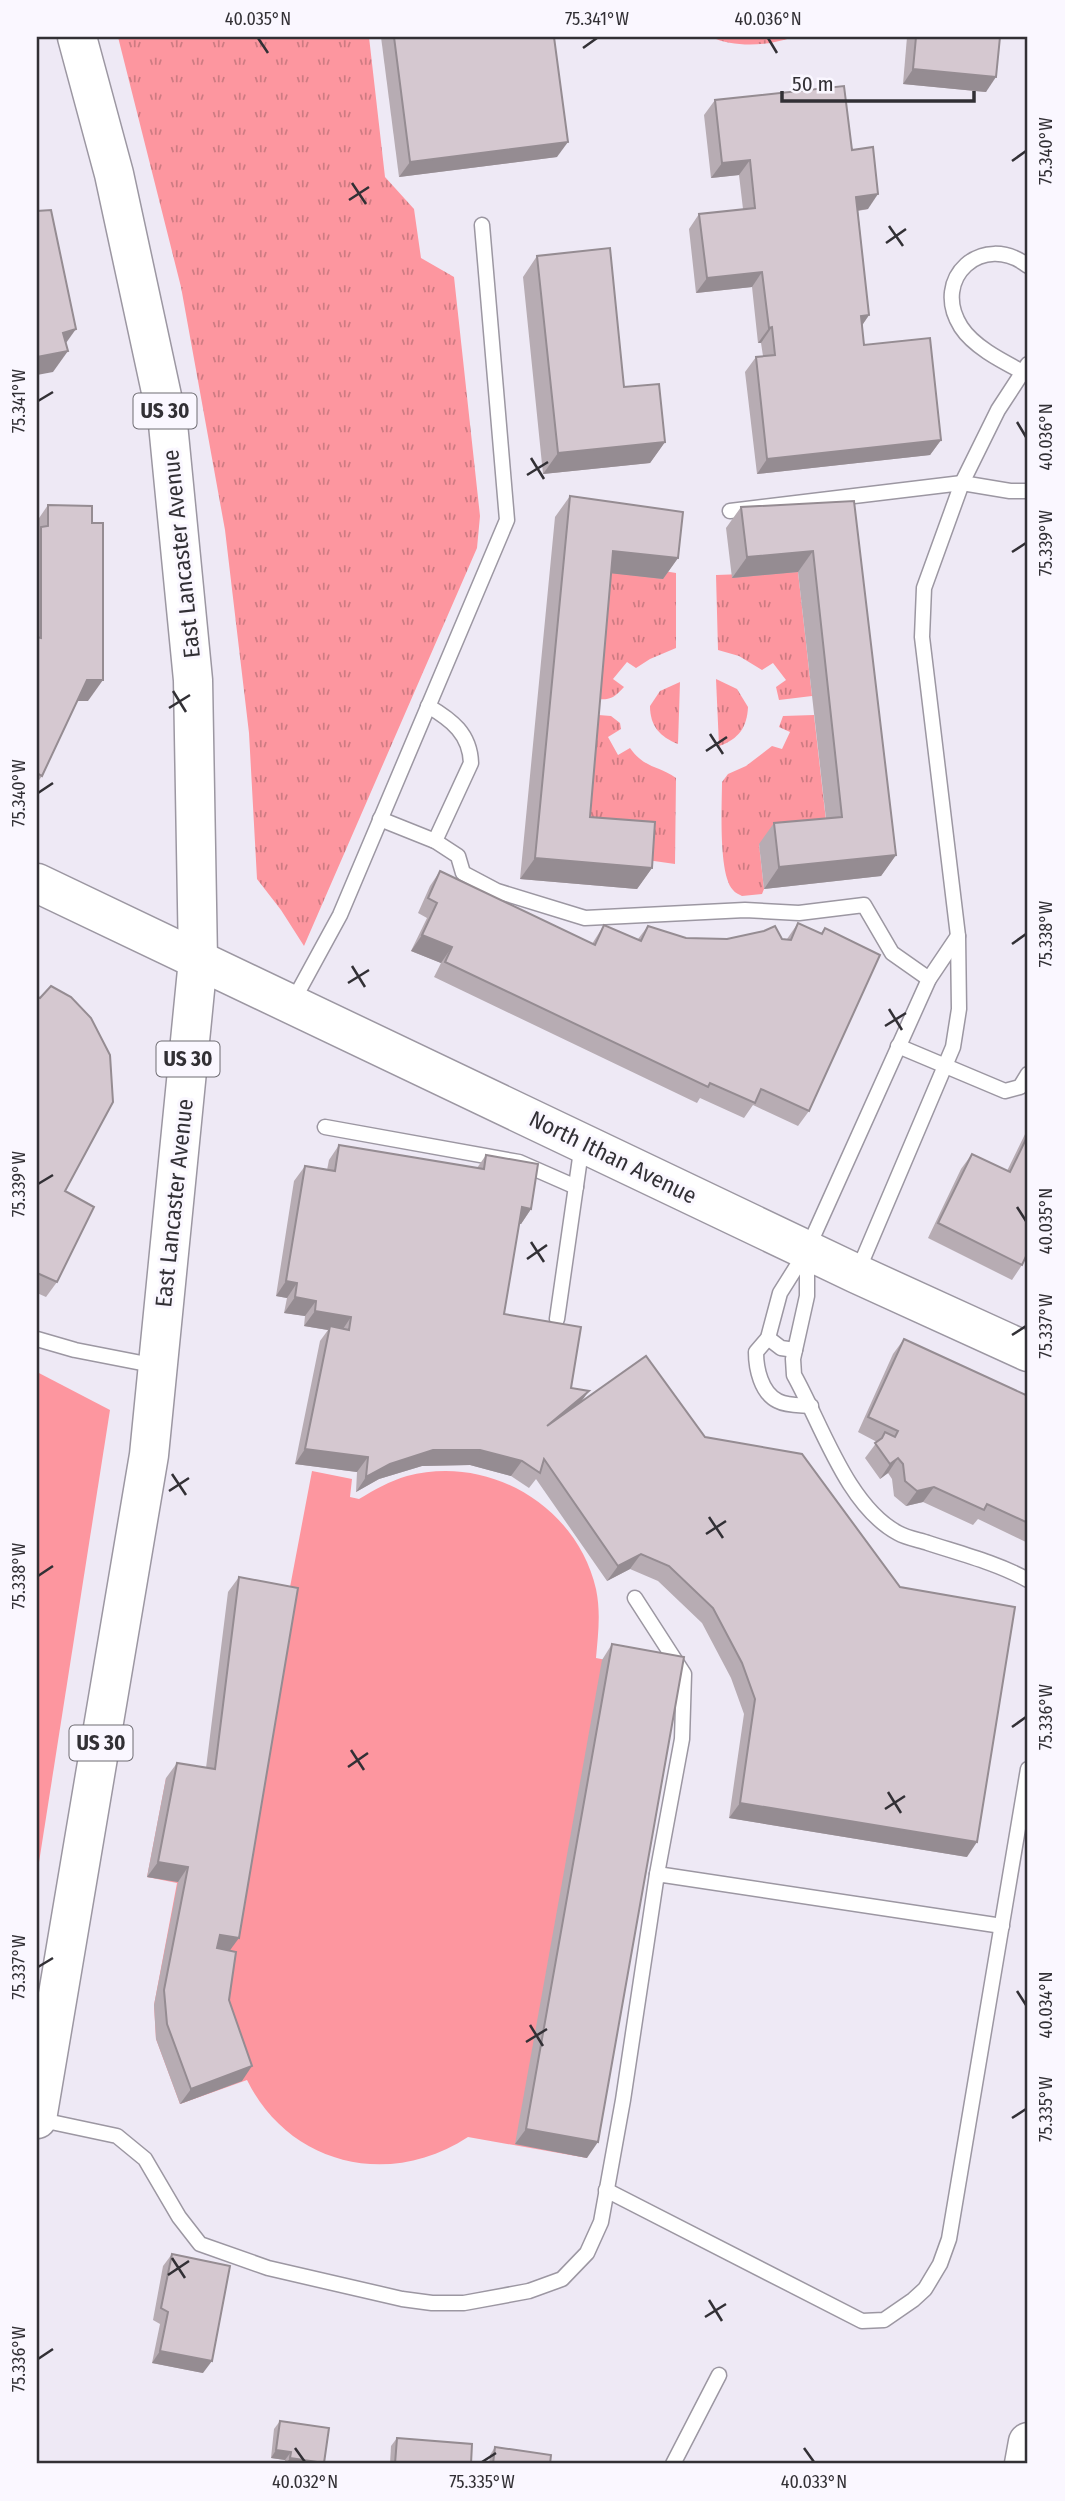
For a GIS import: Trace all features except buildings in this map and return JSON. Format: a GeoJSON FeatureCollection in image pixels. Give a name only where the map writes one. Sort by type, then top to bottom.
{"type":"FeatureCollection","features":[{"type":"Feature","properties":{"kind":"main road","name":"East Lancaster Avenue"},"geometry":{"type":"LineString","coordinates":[[37,2119],[149,1455],[198,960],[199,913],[193,680],[168,424],[114,173],[76,37]]}},
{"type":"Feature","properties":{"kind":"main road","name":"North Ithan Avenue"},"geometry":{"type":"LineString","coordinates":[[37,883],[807,1251],[1028,1352]]}},
{"type":"Feature","properties":{"kind":"main road"},"geometry":{"type":"LineString","coordinates":[[1024,2464],[1028,2442]]}},
{"type":"Feature","properties":{"kind":"lane"},"geometry":{"type":"LineString","coordinates":[[291,1004],[340,915],[507,520],[482,225]]}},
{"type":"Feature","properties":{"kind":"lane"},"geometry":{"type":"LineString","coordinates":[[857,1274],[953,1047],[959,1009],[958,936],[922,637],[924,588],[962,483],[998,410],[1026,368],[981,346],[962,330],[952,310],[953,284],[959,272],[983,255],[1011,255],[1028,266]]}},
{"type":"Feature","properties":{"kind":"lane"},"geometry":{"type":"LineString","coordinates":[[730,511],[962,483],[1010,491],[1028,491]]}},
{"type":"Feature","properties":{"kind":"lane"},"geometry":{"type":"LineString","coordinates":[[428,706],[448,718],[464,734],[470,749],[471,763],[435,841]]}},
{"type":"Feature","properties":{"kind":"lane"},"geometry":{"type":"LineString","coordinates":[[380,819],[435,841],[458,856],[463,873],[497,891],[584,918],[745,910],[799,913],[864,905],[892,953],[929,979]]}},
{"type":"Feature","properties":{"kind":"lane"},"geometry":{"type":"LineString","coordinates":[[811,1406],[776,1401],[767,1391],[756,1365],[756,1352],[768,1338],[780,1293],[807,1251],[929,979],[958,936]]}},
{"type":"Feature","properties":{"kind":"lane"},"geometry":{"type":"LineString","coordinates":[[898,1046],[1005,1091],[1020,1087],[1027,1078]]}},
{"type":"Feature","properties":{"kind":"lane"},"geometry":{"type":"LineString","coordinates":[[325,1127],[519,1162],[576,1187]]}},
{"type":"Feature","properties":{"kind":"lane"},"geometry":{"type":"LineString","coordinates":[[557,1319],[582,1143]]}},
{"type":"Feature","properties":{"kind":"lane"},"geometry":{"type":"LineString","coordinates":[[807,1251],[807,1296],[793,1359],[794,1374],[836,1460],[858,1495],[876,1517],[898,1533],[1008,1569],[1028,1580]]}},
{"type":"Feature","properties":{"kind":"lane"},"geometry":{"type":"LineString","coordinates":[[768,1338],[781,1348],[795,1350]]}},
{"type":"Feature","properties":{"kind":"lane"},"geometry":{"type":"LineString","coordinates":[[37,1339],[75,1350],[158,1366]]}},
{"type":"Feature","properties":{"kind":"lane"},"geometry":{"type":"LineString","coordinates":[[37,2119],[117,2136],[145,2158],[179,2217],[200,2244],[268,2268],[402,2299],[432,2303],[464,2303],[529,2291],[562,2279],[587,2253],[601,2222],[645,1962],[657,1874],[682,1739],[684,1674],[635,1598]]}},
{"type":"Feature","properties":{"kind":"lane"},"geometry":{"type":"LineString","coordinates":[[606,2190],[862,2321],[884,2320],[925,2289],[940,2264],[949,2239],[1028,1769]]}},
{"type":"Feature","properties":{"kind":"lane"},"geometry":{"type":"LineString","coordinates":[[657,1874],[1002,1926]]}},
{"type":"Feature","properties":{"kind":"lane"},"geometry":{"type":"LineString","coordinates":[[673,2464],[719,2375]]}},
{"type":"Feature","properties":{"kind":"green space"},"geometry":{"type":"Polygon","coordinates":[[[118,37],[369,37],[385,177],[414,209],[421,258],[454,277],[480,516],[477,548],[304,946],[257,879],[249,733],[225,530],[181,287],[118,37]]]}},
{"type":"Feature","properties":{"kind":"green space"},"geometry":{"type":"Polygon","coordinates":[[[711,37],[793,37],[752,44],[731,43],[711,37]]]}},
{"type":"Feature","properties":{"kind":"green space"},"geometry":{"type":"Polygon","coordinates":[[[599,572],[676,573],[676,648],[636,668],[627,662],[613,679],[624,687],[619,692],[608,699],[587,698],[599,572]]]}},
{"type":"Feature","properties":{"kind":"green space"},"geometry":{"type":"Polygon","coordinates":[[[798,572],[812,696],[779,700],[776,687],[786,680],[773,663],[762,670],[739,656],[718,650],[716,575],[798,572]]]}},
{"type":"Feature","properties":{"kind":"green space"},"geometry":{"type":"Polygon","coordinates":[[[716,679],[737,689],[748,707],[741,731],[732,740],[719,746],[716,679]]]}},
{"type":"Feature","properties":{"kind":"green space"},"geometry":{"type":"Polygon","coordinates":[[[680,682],[678,744],[657,730],[650,706],[660,691],[680,682]]]}},
{"type":"Feature","properties":{"kind":"green space"},"geometry":{"type":"Polygon","coordinates":[[[586,714],[611,716],[620,723],[621,729],[608,737],[618,755],[630,748],[641,760],[676,778],[675,864],[640,859],[575,838],[586,714]]]}},
{"type":"Feature","properties":{"kind":"green space"},"geometry":{"type":"Polygon","coordinates":[[[814,715],[828,838],[759,844],[764,889],[762,894],[742,896],[733,890],[725,870],[722,782],[728,774],[746,766],[772,746],[782,749],[790,732],[779,727],[783,716],[814,715]]]}},
{"type":"Feature","properties":{"kind":"green space"},"geometry":{"type":"Polygon","coordinates":[[[37,1372],[110,1410],[37,1875],[37,1372]]]}},
{"type":"Feature","properties":{"kind":"green space"},"geometry":{"type":"Polygon","coordinates":[[[312,1471],[352,1479],[350,1497],[359,1499],[401,1478],[438,1471],[468,1473],[498,1480],[525,1493],[549,1511],[570,1533],[586,1559],[598,1598],[596,1658],[673,1673],[587,2158],[468,2137],[438,2153],[406,2162],[374,2164],[344,2160],[315,2149],[288,2132],[265,2109],[247,2080],[180,2104],[156,2039],[154,2005],[177,1883],[147,1877],[166,1778],[203,1784],[287,1603],[312,1471]]]}}]}
